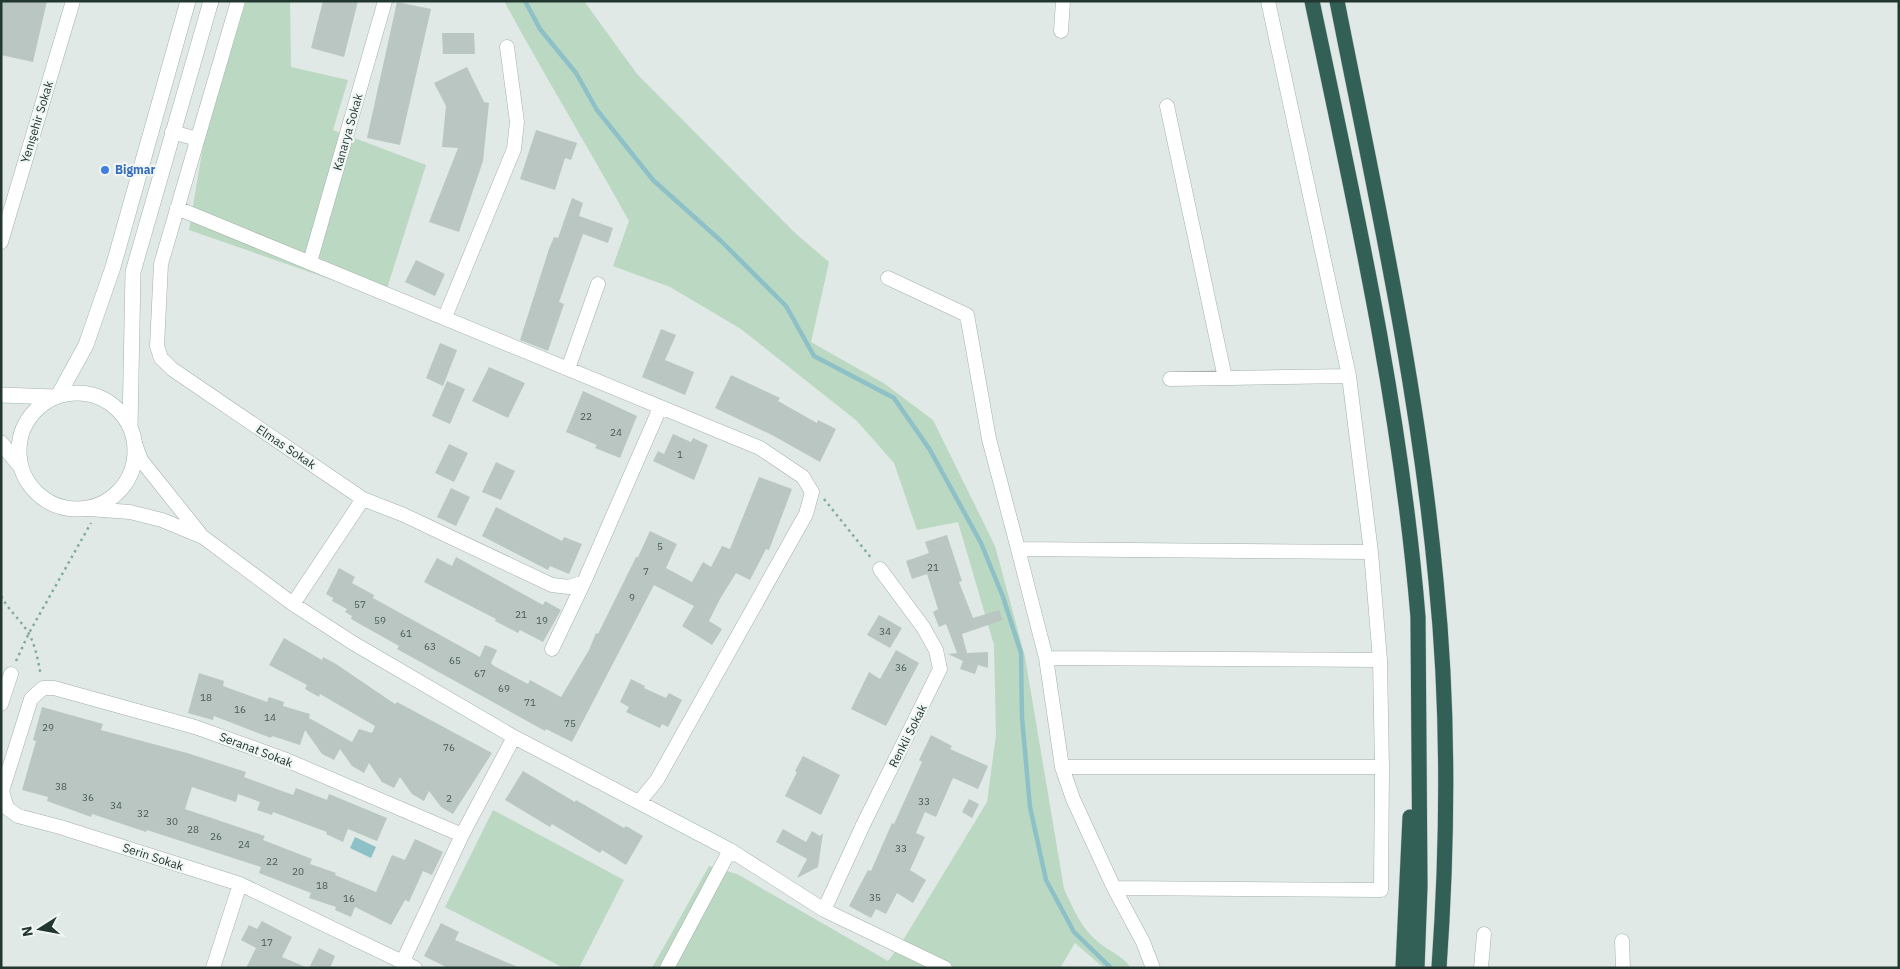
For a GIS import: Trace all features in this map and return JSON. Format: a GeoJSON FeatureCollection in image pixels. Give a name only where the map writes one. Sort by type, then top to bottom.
{"type":"FeatureCollection","features":[{"type":"Feature","properties":{"kind":"highway"},"geometry":{"type":"LineString","coordinates":[[1312,1],[1362,246],[1389,392],[1415,577],[1418,616],[1420,886],[1416,968]]}},
{"type":"Feature","properties":{"kind":"highway"},"geometry":{"type":"LineString","coordinates":[[1337,1],[1398,312],[1420,453],[1436,582],[1443,680],[1445,771],[1439,968]]}},
{"type":"Feature","properties":{"kind":"highway"},"geometry":{"type":"LineString","coordinates":[[1402,968],[1418,616]]}},
{"type":"Feature","properties":{"kind":"street","name":"Yenışehir Sokak"},"geometry":{"type":"LineString","coordinates":[[1,242],[73,1]]}},
{"type":"Feature","properties":{"kind":"street"},"geometry":{"type":"LineString","coordinates":[[188,1],[113,267],[86,344],[56,397],[40,406],[29,418],[22,433],[19,450],[21,466],[28,482],[40,496],[54,505],[71,509],[92,508],[130,512],[162,520],[203,537]]}},
{"type":"Feature","properties":{"kind":"street"},"geometry":{"type":"LineString","coordinates":[[130,427],[134,272],[172,132],[211,1]]}},
{"type":"Feature","properties":{"kind":"street","name":"Elmas Sokak"},"geometry":{"type":"LineString","coordinates":[[238,1],[161,264],[157,346],[161,358],[172,369],[363,500],[404,515],[552,585],[570,586],[584,582]]}},
{"type":"Feature","properties":{"kind":"street","name":"Kanarya Sokak"},"geometry":{"type":"LineString","coordinates":[[310,262],[385,1]]}},
{"type":"Feature","properties":{"kind":"street"},"geometry":{"type":"LineString","coordinates":[[1061,31],[1063,1]]}},
{"type":"Feature","properties":{"kind":"street"},"geometry":{"type":"LineString","coordinates":[[1114,888],[1381,890],[1382,767],[1380,660],[1371,552],[1349,376],[1268,1]]}},
{"type":"Feature","properties":{"kind":"street"},"geometry":{"type":"LineString","coordinates":[[445,317],[514,149],[517,122],[507,47]]}},
{"type":"Feature","properties":{"kind":"street"},"geometry":{"type":"LineString","coordinates":[[1167,106],[1225,378]]}},
{"type":"Feature","properties":{"kind":"street"},"geometry":{"type":"LineString","coordinates":[[172,132],[197,139]]}},
{"type":"Feature","properties":{"kind":"street"},"geometry":{"type":"LineString","coordinates":[[177,208],[760,448],[803,477],[812,492],[806,514],[657,780],[639,802]]}},
{"type":"Feature","properties":{"kind":"street"},"geometry":{"type":"LineString","coordinates":[[888,278],[967,315],[989,439],[1046,658],[1062,767],[1073,799],[1114,888],[1143,942],[1153,968]]}},
{"type":"Feature","properties":{"kind":"street"},"geometry":{"type":"LineString","coordinates":[[568,369],[598,284]]}},
{"type":"Feature","properties":{"kind":"street"},"geometry":{"type":"LineString","coordinates":[[1170,379],[1349,376]]}},
{"type":"Feature","properties":{"kind":"street"},"geometry":{"type":"LineString","coordinates":[[1,395],[56,397],[75,393],[100,398],[121,413],[130,427],[140,460],[203,537],[293,604],[353,643],[514,737],[730,850],[824,910],[944,967]]}},
{"type":"Feature","properties":{"kind":"street"},"geometry":{"type":"LineString","coordinates":[[552,649],[584,582],[660,408]]}},
{"type":"Feature","properties":{"kind":"street"},"geometry":{"type":"LineString","coordinates":[[1,443],[21,466]]}},
{"type":"Feature","properties":{"kind":"street"},"geometry":{"type":"LineString","coordinates":[[92,508],[105,503],[119,492],[129,478],[134,461],[135,444]]}},
{"type":"Feature","properties":{"kind":"street"},"geometry":{"type":"LineString","coordinates":[[293,604],[363,500]]}},
{"type":"Feature","properties":{"kind":"street"},"geometry":{"type":"LineString","coordinates":[[1018,548],[1371,552]]}},
{"type":"Feature","properties":{"kind":"street","name":"Renkli Sokak"},"geometry":{"type":"LineString","coordinates":[[824,910],[862,825],[940,670],[936,650],[923,627],[880,569]]}},
{"type":"Feature","properties":{"kind":"street"},"geometry":{"type":"LineString","coordinates":[[1046,658],[1380,660]]}},
{"type":"Feature","properties":{"kind":"street"},"geometry":{"type":"LineString","coordinates":[[1,704],[11,674]]}},
{"type":"Feature","properties":{"kind":"street","name":"Seranat Sokak"},"geometry":{"type":"LineString","coordinates":[[43,688],[54,688],[195,727],[284,760],[462,835]]}},
{"type":"Feature","properties":{"kind":"street","name":"Serin Sokak"},"geometry":{"type":"LineString","coordinates":[[43,688],[31,698],[5,782],[2,792],[7,808],[18,816],[240,884],[409,964]]}},
{"type":"Feature","properties":{"kind":"street"},"geometry":{"type":"LineString","coordinates":[[409,964],[462,835],[514,737]]}},
{"type":"Feature","properties":{"kind":"street"},"geometry":{"type":"LineString","coordinates":[[1062,767],[1382,767]]}},
{"type":"Feature","properties":{"kind":"street"},"geometry":{"type":"LineString","coordinates":[[673,966],[730,850]]}},
{"type":"Feature","properties":{"kind":"street"},"geometry":{"type":"LineString","coordinates":[[213,968],[240,884]]}},
{"type":"Feature","properties":{"kind":"street"},"geometry":{"type":"LineString","coordinates":[[1481,968],[1484,934]]}},
{"type":"Feature","properties":{"kind":"street"},"geometry":{"type":"LineString","coordinates":[[1622,941],[1623,968]]}},
{"type":"Feature","properties":{"kind":"path"},"geometry":{"type":"LineString","coordinates":[[812,492],[825,499],[839,520],[880,569]]}},
{"type":"Feature","properties":{"kind":"path"},"geometry":{"type":"LineString","coordinates":[[11,674],[28,633],[89,530],[92,508]]}},
{"type":"Feature","properties":{"kind":"path"},"geometry":{"type":"LineString","coordinates":[[1,596],[9,611],[28,633],[36,648],[43,688]]}},
{"type":"Feature","properties":{"kind":"green space"},"geometry":{"type":"Polygon","coordinates":[[[246,1],[290,1],[291,67],[348,80],[333,130],[426,165],[384,298],[189,230],[205,134],[246,1]]]}},
{"type":"Feature","properties":{"kind":"green space"},"geometry":{"type":"Polygon","coordinates":[[[504,1],[584,1],[637,74],[795,233],[829,262],[811,342],[885,384],[933,420],[995,546],[1025,657],[1064,889],[1078,917],[1092,936],[1120,957],[1131,968],[1104,968],[1075,943],[1060,968],[652,968],[709,866],[737,874],[888,961],[902,942],[987,802],[996,735],[994,645],[958,522],[917,530],[894,463],[857,421],[741,329],[670,287],[613,266],[629,221],[504,1]]]}},
{"type":"Feature","properties":{"kind":"green space"},"geometry":{"type":"Polygon","coordinates":[[[493,810],[624,880],[579,968],[564,968],[445,907],[493,810]]]}},
{"type":"Feature","properties":{"kind":"water"},"geometry":{"type":"Polygon","coordinates":[[[355,837],[376,847],[371,858],[350,848],[355,837]]]}},
{"type":"Feature","properties":{"kind":"building"},"geometry":{"type":"Polygon","coordinates":[[[1,1],[47,1],[33,62],[1,55],[1,1]]]}},
{"type":"Feature","properties":{"kind":"building"},"geometry":{"type":"Polygon","coordinates":[[[323,1],[358,1],[344,57],[311,48],[323,1]]]}},
{"type":"Feature","properties":{"kind":"building"},"geometry":{"type":"Polygon","coordinates":[[[397,2],[431,9],[400,145],[367,138],[397,2]]]}},
{"type":"Feature","properties":{"kind":"building"},"geometry":{"type":"Polygon","coordinates":[[[442,33],[474,33],[475,54],[443,54],[442,33]]]}},
{"type":"Feature","properties":{"kind":"building"},"geometry":{"type":"Polygon","coordinates":[[[467,67],[484,102],[489,103],[483,161],[459,232],[429,222],[458,148],[442,147],[446,106],[434,83],[467,67]]]}},
{"type":"Feature","properties":{"kind":"building"},"geometry":{"type":"Polygon","coordinates":[[[536,130],[577,143],[571,160],[565,158],[555,190],[520,179],[536,130]]]}},
{"type":"Feature","properties":{"kind":"building"},"geometry":{"type":"Polygon","coordinates":[[[572,198],[583,203],[579,216],[613,228],[608,243],[583,234],[559,302],[564,304],[548,351],[520,340],[549,249],[554,237],[558,238],[572,198]]]}},
{"type":"Feature","properties":{"kind":"building"},"geometry":{"type":"Polygon","coordinates":[[[416,260],[445,274],[435,296],[405,282],[416,260]]]}},
{"type":"Feature","properties":{"kind":"building"},"geometry":{"type":"Polygon","coordinates":[[[661,329],[676,335],[665,360],[694,372],[685,395],[642,377],[661,329]]]}},
{"type":"Feature","properties":{"kind":"building"},"geometry":{"type":"Polygon","coordinates":[[[440,343],[457,350],[443,386],[426,378],[440,343]]]}},
{"type":"Feature","properties":{"kind":"building"},"geometry":{"type":"Polygon","coordinates":[[[489,367],[525,383],[508,418],[472,401],[489,367]]]}},
{"type":"Feature","properties":{"kind":"building"},"geometry":{"type":"Polygon","coordinates":[[[731,375],[780,398],[778,401],[817,423],[818,420],[836,429],[820,462],[772,435],[715,408],[731,375]]]}},
{"type":"Feature","properties":{"kind":"building"},"geometry":{"type":"Polygon","coordinates":[[[447,381],[465,389],[450,424],[432,416],[447,381]]]}},
{"type":"Feature","properties":{"kind":"building"},"geometry":{"type":"Polygon","coordinates":[[[583,391],[637,416],[620,458],[595,448],[597,445],[566,432],[583,391]]]}},
{"type":"Feature","properties":{"kind":"building"},"geometry":{"type":"Polygon","coordinates":[[[673,434],[691,442],[693,438],[708,445],[694,480],[653,461],[658,451],[664,454],[673,434]]]}},
{"type":"Feature","properties":{"kind":"building"},"geometry":{"type":"Polygon","coordinates":[[[449,444],[468,453],[454,482],[435,473],[449,444]]]}},
{"type":"Feature","properties":{"kind":"building"},"geometry":{"type":"Polygon","coordinates":[[[496,462],[515,471],[501,500],[482,492],[496,462]]]}},
{"type":"Feature","properties":{"kind":"building"},"geometry":{"type":"Polygon","coordinates":[[[759,477],[792,489],[769,550],[766,549],[750,580],[736,573],[720,599],[709,621],[722,629],[712,645],[682,626],[694,606],[654,585],[572,742],[546,729],[545,731],[397,649],[399,646],[351,619],[352,616],[345,612],[347,609],[332,601],[333,598],[326,594],[339,568],[355,577],[352,583],[374,595],[373,598],[480,657],[485,645],[497,650],[491,663],[494,666],[528,684],[530,680],[561,697],[589,650],[596,633],[598,634],[650,531],[677,544],[666,568],[692,582],[703,562],[711,567],[722,546],[730,549],[759,477]]]}},
{"type":"Feature","properties":{"kind":"building"},"geometry":{"type":"Polygon","coordinates":[[[451,488],[470,497],[456,526],[437,517],[451,488]]]}},
{"type":"Feature","properties":{"kind":"building"},"geometry":{"type":"Polygon","coordinates":[[[496,507],[562,541],[564,537],[582,544],[569,574],[550,566],[548,570],[482,536],[496,507]]]}},
{"type":"Feature","properties":{"kind":"building"},"geometry":{"type":"Polygon","coordinates":[[[947,535],[962,581],[959,582],[973,618],[999,610],[1003,620],[962,634],[967,653],[988,652],[988,668],[978,665],[975,674],[960,669],[963,661],[948,654],[957,653],[946,624],[939,627],[933,612],[938,609],[927,574],[912,579],[906,561],[929,553],[925,542],[947,535]]]}},
{"type":"Feature","properties":{"kind":"building"},"geometry":{"type":"Polygon","coordinates":[[[456,557],[543,605],[545,601],[561,610],[543,642],[520,630],[518,633],[495,621],[496,619],[424,582],[437,558],[452,566],[456,557]]]}},
{"type":"Feature","properties":{"kind":"building"},"geometry":{"type":"Polygon","coordinates":[[[879,615],[902,628],[890,648],[867,635],[879,615]]]}},
{"type":"Feature","properties":{"kind":"building"},"geometry":{"type":"Polygon","coordinates":[[[284,638],[322,660],[323,657],[336,664],[395,704],[397,702],[492,753],[453,814],[441,807],[429,791],[424,801],[412,794],[400,777],[394,788],[382,782],[369,763],[364,773],[352,766],[340,749],[334,760],[322,754],[305,730],[300,745],[272,736],[271,738],[214,716],[213,720],[188,713],[199,673],[224,681],[223,686],[267,702],[269,697],[284,702],[283,706],[310,714],[309,718],[352,742],[359,729],[372,733],[375,726],[320,694],[319,697],[305,689],[307,685],[269,665],[284,638]]]}},
{"type":"Feature","properties":{"kind":"building"},"geometry":{"type":"Polygon","coordinates":[[[896,650],[919,663],[886,726],[851,709],[869,672],[880,679],[896,650]]]}},
{"type":"Feature","properties":{"kind":"building"},"geometry":{"type":"Polygon","coordinates":[[[631,679],[645,686],[644,688],[666,698],[669,693],[682,700],[668,727],[662,724],[660,728],[626,712],[629,707],[620,702],[631,679]]]}},
{"type":"Feature","properties":{"kind":"building"},"geometry":{"type":"Polygon","coordinates":[[[42,707],[103,724],[101,730],[187,753],[246,772],[244,777],[293,795],[296,788],[327,800],[329,794],[387,818],[377,841],[348,829],[343,842],[326,834],[327,832],[273,812],[272,815],[257,810],[260,802],[238,794],[236,802],[192,787],[185,809],[265,836],[263,840],[312,859],[310,864],[336,873],[335,875],[376,892],[392,855],[405,860],[415,839],[443,852],[432,875],[423,871],[409,902],[405,900],[391,925],[355,907],[351,917],[335,910],[336,907],[309,898],[311,893],[259,873],[261,867],[147,830],[146,832],[92,814],[91,817],[47,801],[48,797],[22,790],[36,741],[33,740],[42,707]]]}},
{"type":"Feature","properties":{"kind":"building"},"geometry":{"type":"Polygon","coordinates":[[[931,735],[952,746],[950,749],[988,766],[978,789],[953,778],[936,817],[925,812],[916,833],[925,837],[910,870],[926,880],[913,903],[897,893],[886,914],[876,909],[871,918],[849,906],[868,870],[871,871],[892,823],[894,824],[922,762],[919,760],[931,735]]]}},
{"type":"Feature","properties":{"kind":"building"},"geometry":{"type":"Polygon","coordinates":[[[803,756],[840,775],[821,815],[785,796],[803,756]]]}},
{"type":"Feature","properties":{"kind":"building"},"geometry":{"type":"Polygon","coordinates":[[[523,771],[575,802],[576,800],[624,828],[626,826],[643,836],[626,865],[602,850],[600,853],[552,824],[550,827],[505,800],[523,771]]]}},
{"type":"Feature","properties":{"kind":"building"},"geometry":{"type":"Polygon","coordinates":[[[969,799],[979,804],[972,818],[962,812],[969,799]]]}},
{"type":"Feature","properties":{"kind":"building"},"geometry":{"type":"Polygon","coordinates":[[[783,829],[806,842],[812,831],[820,836],[823,833],[818,867],[797,878],[807,859],[776,842],[783,829]]]}},
{"type":"Feature","properties":{"kind":"building"},"geometry":{"type":"Polygon","coordinates":[[[262,921],[292,937],[282,957],[308,968],[246,968],[256,948],[241,940],[249,925],[257,929],[262,921]]]}},
{"type":"Feature","properties":{"kind":"building"},"geometry":{"type":"Polygon","coordinates":[[[441,923],[459,932],[455,940],[520,968],[448,968],[424,956],[441,923]]]}},
{"type":"Feature","properties":{"kind":"building"},"geometry":{"type":"Polygon","coordinates":[[[319,948],[335,956],[330,968],[309,968],[319,948]]]}},
{"type":"Feature","properties":{"kind":"waterway"},"geometry":{"type":"LineString","coordinates":[[525,1],[540,29],[576,73],[597,110],[653,180],[721,241],[786,306],[814,356],[894,398],[930,450],[981,543],[1003,597],[1021,653],[1022,718],[1030,807],[1046,880],[1074,932],[1111,968]]}},
{"type":"Feature","properties":{"kind":"place","name":"Bigmar"},"geometry":{"type":"Point","coordinates":[105,170]}}]}
